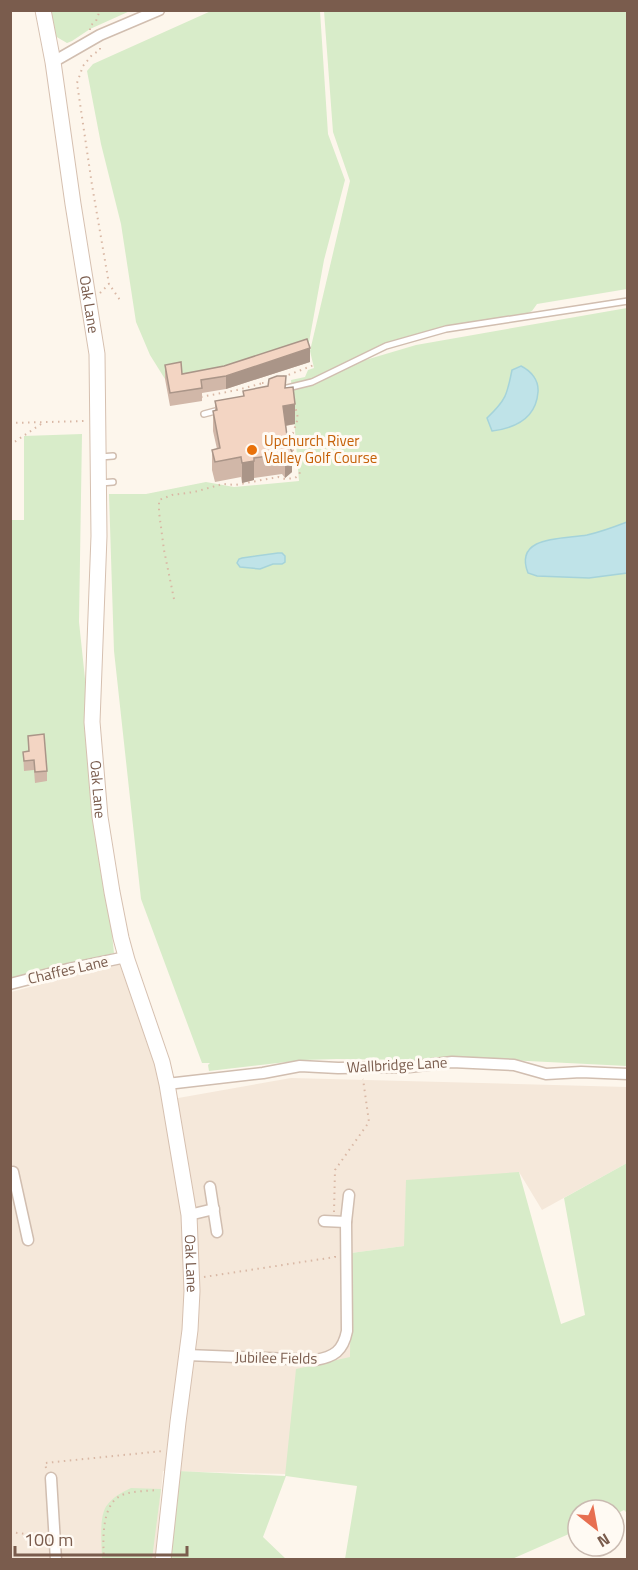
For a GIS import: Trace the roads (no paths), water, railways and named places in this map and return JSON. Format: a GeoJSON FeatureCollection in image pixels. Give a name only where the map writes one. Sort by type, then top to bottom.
{"type":"FeatureCollection","features":[{"type":"Feature","properties":{"kind":"street","name":"Oak Lane"},"geometry":{"type":"LineString","coordinates":[[43,10],[53,62],[97,354],[98,421],[106,457],[106,483],[99,536],[92,722],[100,817],[117,921],[126,957],[162,1062],[167,1084],[189,1215],[191,1321],[163,1560]]}},
{"type":"Feature","properties":{"kind":"street"},"geometry":{"type":"LineString","coordinates":[[53,62],[95,38],[159,10]]}},
{"type":"Feature","properties":{"kind":"street","name":"Chaffes Lane"},"geometry":{"type":"LineString","coordinates":[[10,984],[126,957]]}},
{"type":"Feature","properties":{"kind":"street","name":"Wallbridge Lane"},"geometry":{"type":"LineString","coordinates":[[167,1084],[263,1073],[300,1066],[409,1067],[452,1062],[514,1065],[546,1074],[581,1072],[627,1074]]}},
{"type":"Feature","properties":{"kind":"street"},"geometry":{"type":"LineString","coordinates":[[12,1168],[15,1204],[28,1240]]}},
{"type":"Feature","properties":{"kind":"street"},"geometry":{"type":"LineString","coordinates":[[210,1186],[217,1232]]}},
{"type":"Feature","properties":{"kind":"street","name":"Jubilee Fields"},"geometry":{"type":"LineString","coordinates":[[187,1355],[315,1360],[328,1358],[343,1346],[347,1331],[346,1222],[349,1195]]}},
{"type":"Feature","properties":{"kind":"street"},"geometry":{"type":"LineString","coordinates":[[189,1215],[214,1209]]}},
{"type":"Feature","properties":{"kind":"street"},"geometry":{"type":"LineString","coordinates":[[329,1221],[346,1222]]}},
{"type":"Feature","properties":{"kind":"street"},"geometry":{"type":"LineString","coordinates":[[51,1478],[56,1560]]}},
{"type":"Feature","properties":{"kind":"lane"},"geometry":{"type":"LineString","coordinates":[[278,390],[312,382],[386,346],[446,329],[627,301]]}},
{"type":"Feature","properties":{"kind":"lane"},"geometry":{"type":"LineString","coordinates":[[204,414],[222,409]]}},
{"type":"Feature","properties":{"kind":"water"},"geometry":{"type":"Polygon","coordinates":[[[521,366],[528,370],[536,380],[538,392],[533,409],[517,424],[492,431],[487,418],[505,397],[512,370],[521,366]]]}},
{"type":"Feature","properties":{"kind":"water"},"geometry":{"type":"Polygon","coordinates":[[[627,522],[627,573],[589,578],[537,576],[528,573],[525,561],[534,545],[544,541],[592,534],[627,522]]]}},
{"type":"Feature","properties":{"kind":"water"},"geometry":{"type":"Polygon","coordinates":[[[278,553],[285,556],[285,562],[282,564],[273,564],[260,569],[240,567],[237,563],[242,558],[278,553]]]}},
{"type":"Feature","properties":{"kind":"place","name":"Upchurch River Valley Golf Course"},"geometry":{"type":"Point","coordinates":[252,450]}}]}
